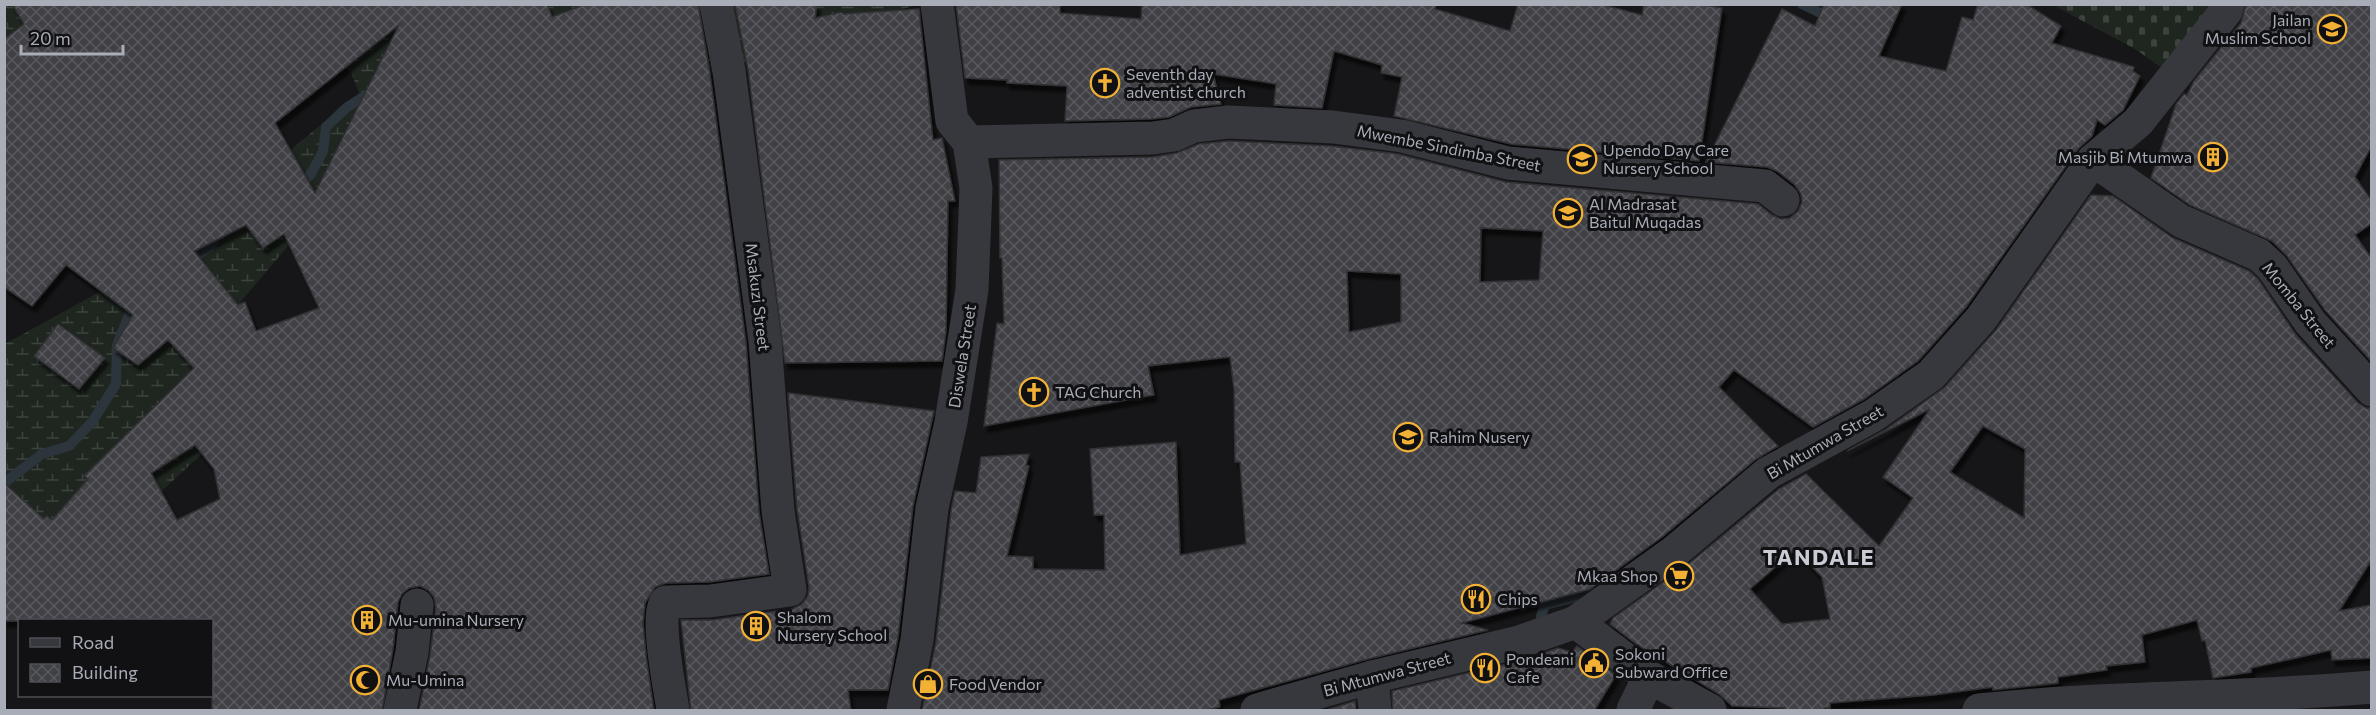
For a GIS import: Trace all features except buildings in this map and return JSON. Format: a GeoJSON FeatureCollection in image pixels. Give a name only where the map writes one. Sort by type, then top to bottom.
{"type":"FeatureCollection","features":[{"type":"Feature","properties":{"kind":"street","name":"Msakuzi Street"},"geometry":{"type":"LineString","coordinates":[[673,711],[662,615],[666,602],[710,601],[790,591],[778,511],[765,341],[729,71],[716,4]]}},
{"type":"Feature","properties":{"kind":"street","name":"Diswela Street"},"geometry":{"type":"LineString","coordinates":[[903,711],[917,640],[932,508],[953,411],[972,290],[976,188],[969,142],[952,121],[937,4]]}},
{"type":"Feature","properties":{"kind":"street","name":"Bi Mtumwa Street"},"geometry":{"type":"LineString","coordinates":[[1257,711],[1372,677],[1519,642],[1576,622],[1674,552],[1768,473],[1874,415],[1931,375],[1981,318],[2093,160],[2138,122],[2169,86],[2226,11],[2228,4]]}},
{"type":"Feature","properties":{"kind":"street","name":"Mwembe Sindimba Street"},"geometry":{"type":"LineString","coordinates":[[969,142],[1153,138],[1174,135],[1194,126],[1228,122],[1333,127],[1402,136],[1508,163],[1765,186],[1783,200]]}},
{"type":"Feature","properties":{"kind":"street","name":"Momba Street"},"geometry":{"type":"LineString","coordinates":[[2093,160],[2181,221],[2259,255],[2272,267],[2310,322],[2372,390]]}},
{"type":"Feature","properties":{"kind":"street"},"geometry":{"type":"LineString","coordinates":[[400,711],[412,652],[417,605]]}},
{"type":"Feature","properties":{"kind":"street"},"geometry":{"type":"LineString","coordinates":[[1576,622],[1649,677],[1710,711]]}},
{"type":"Feature","properties":{"kind":"street"},"geometry":{"type":"LineString","coordinates":[[1372,677],[1375,711]]}},
{"type":"Feature","properties":{"kind":"street"},"geometry":{"type":"LineString","coordinates":[[1633,711],[1649,677]]}},
{"type":"Feature","properties":{"kind":"street"},"geometry":{"type":"LineString","coordinates":[[1980,711],[2088,700],[2322,692],[2372,687]]}},
{"type":"Feature","properties":{"kind":"green space"},"geometry":{"type":"Polygon","coordinates":[[[5,5],[915,5],[623,105],[398,117],[214,333],[191,370],[204,452],[130,520],[5,555],[5,344],[159,259],[359,93],[351,72],[321,47],[5,218],[5,5]]]}},
{"type":"Feature","properties":{"kind":"green space"},"geometry":{"type":"Polygon","coordinates":[[[2053,5],[2211,5],[2162,68],[2135,49],[2053,5]]]}},
{"type":"Feature","properties":{"kind":"waterway"},"geometry":{"type":"LineString","coordinates":[[1802,4],[1833,19]]}},
{"type":"Feature","properties":{"kind":"waterway"},"geometry":{"type":"LineString","coordinates":[[296,188],[311,174],[323,151],[326,127],[346,108],[374,90]]}},
{"type":"Feature","properties":{"kind":"waterway"},"geometry":{"type":"LineString","coordinates":[[187,262],[211,246],[218,233],[221,232]]}},
{"type":"Feature","properties":{"kind":"waterway"},"geometry":{"type":"LineString","coordinates":[[4,483],[42,454],[69,446],[92,422],[116,384],[117,345],[132,307],[138,302]]}},
{"type":"Feature","properties":{"kind":"waterway"},"geometry":{"type":"LineString","coordinates":[[1542,630],[1541,616],[1545,605],[1600,591]]}},
{"type":"Feature","properties":{"kind":"place","name":"Jailan Muslim School"},"geometry":{"type":"Point","coordinates":[2332,29]}},
{"type":"Feature","properties":{"kind":"place","name":"Seventh day adventist church"},"geometry":{"type":"Point","coordinates":[1105,83]}},
{"type":"Feature","properties":{"kind":"place","name":"Masjib Bi Mtumwa"},"geometry":{"type":"Point","coordinates":[2213,157]}},
{"type":"Feature","properties":{"kind":"place","name":"Upendo Day Care Nursery School"},"geometry":{"type":"Point","coordinates":[1582,159]}},
{"type":"Feature","properties":{"kind":"place","name":"Al Madrasat Baitul Muqadas"},"geometry":{"type":"Point","coordinates":[1568,213]}},
{"type":"Feature","properties":{"kind":"place","name":"TAG Church"},"geometry":{"type":"Point","coordinates":[1034,392]}},
{"type":"Feature","properties":{"kind":"place","name":"Rahim Nusery"},"geometry":{"type":"Point","coordinates":[1408,437]}},
{"type":"Feature","properties":{"kind":"place","name":"Mkaa Shop"},"geometry":{"type":"Point","coordinates":[1679,576]}},
{"type":"Feature","properties":{"kind":"place","name":"Chips"},"geometry":{"type":"Point","coordinates":[1476,599]}},
{"type":"Feature","properties":{"kind":"place","name":"Mu-umina Nursery"},"geometry":{"type":"Point","coordinates":[367,620]}},
{"type":"Feature","properties":{"kind":"place","name":"Shalom Nursery School"},"geometry":{"type":"Point","coordinates":[756,626]}},
{"type":"Feature","properties":{"kind":"place","name":"Sokoni Subward Office"},"geometry":{"type":"Point","coordinates":[1594,663]}},
{"type":"Feature","properties":{"kind":"place","name":"Pondeani Cafe"},"geometry":{"type":"Point","coordinates":[1485,668]}},
{"type":"Feature","properties":{"kind":"place","name":"Mu-Umina"},"geometry":{"type":"Point","coordinates":[365,680]}},
{"type":"Feature","properties":{"kind":"place","name":"Food Vendor"},"geometry":{"type":"Point","coordinates":[928,684]}},
{"type":"Feature","properties":{"kind":"district","name":"TANDALE"},"geometry":{"type":"Point","coordinates":[1819,557]}}]}
